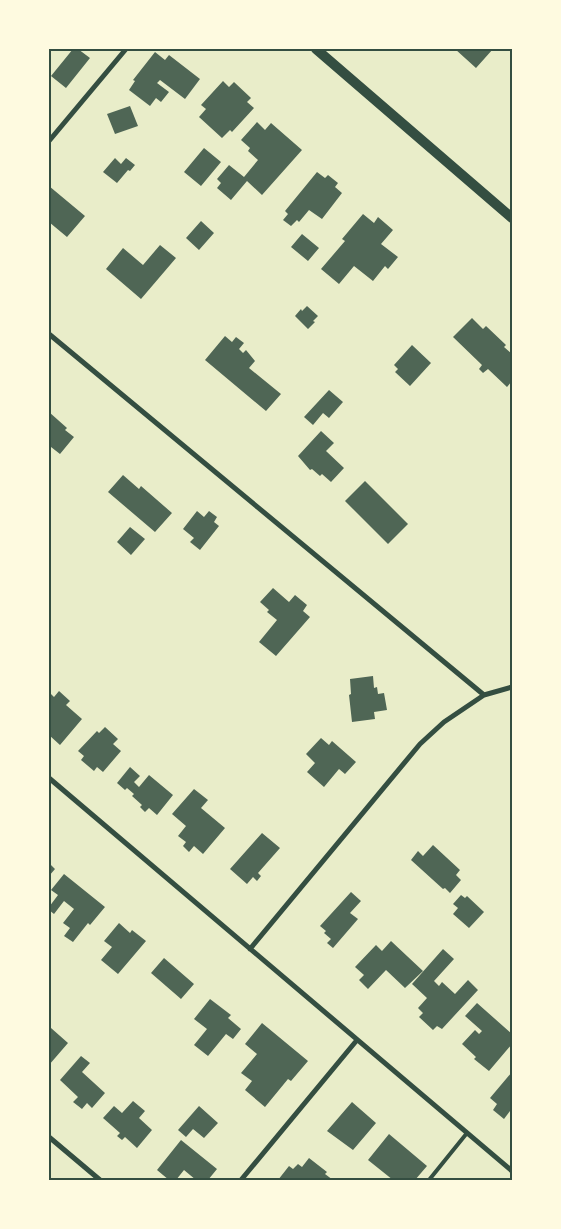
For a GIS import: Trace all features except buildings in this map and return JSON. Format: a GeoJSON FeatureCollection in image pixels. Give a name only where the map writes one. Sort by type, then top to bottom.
{"type":"FeatureCollection","features":[{"type":"Feature","properties":{"kind":"main road"},"geometry":{"type":"LineString","coordinates":[[316,49],[512,218]]}},
{"type":"Feature","properties":{"kind":"street"},"geometry":{"type":"LineString","coordinates":[[49,141],[126,49]]}},
{"type":"Feature","properties":{"kind":"street"},"geometry":{"type":"LineString","coordinates":[[49,334],[484,695]]}},
{"type":"Feature","properties":{"kind":"street"},"geometry":{"type":"LineString","coordinates":[[250,949],[420,744],[444,722],[484,695],[512,687]]}},
{"type":"Feature","properties":{"kind":"street"},"geometry":{"type":"LineString","coordinates":[[49,778],[512,1171]]}},
{"type":"Feature","properties":{"kind":"street"},"geometry":{"type":"LineString","coordinates":[[241,1180],[357,1040]]}},
{"type":"Feature","properties":{"kind":"street"},"geometry":{"type":"LineString","coordinates":[[49,1137],[100,1180]]}},
{"type":"Feature","properties":{"kind":"lane"},"geometry":{"type":"LineString","coordinates":[[429,1180],[468,1133]]}}]}
